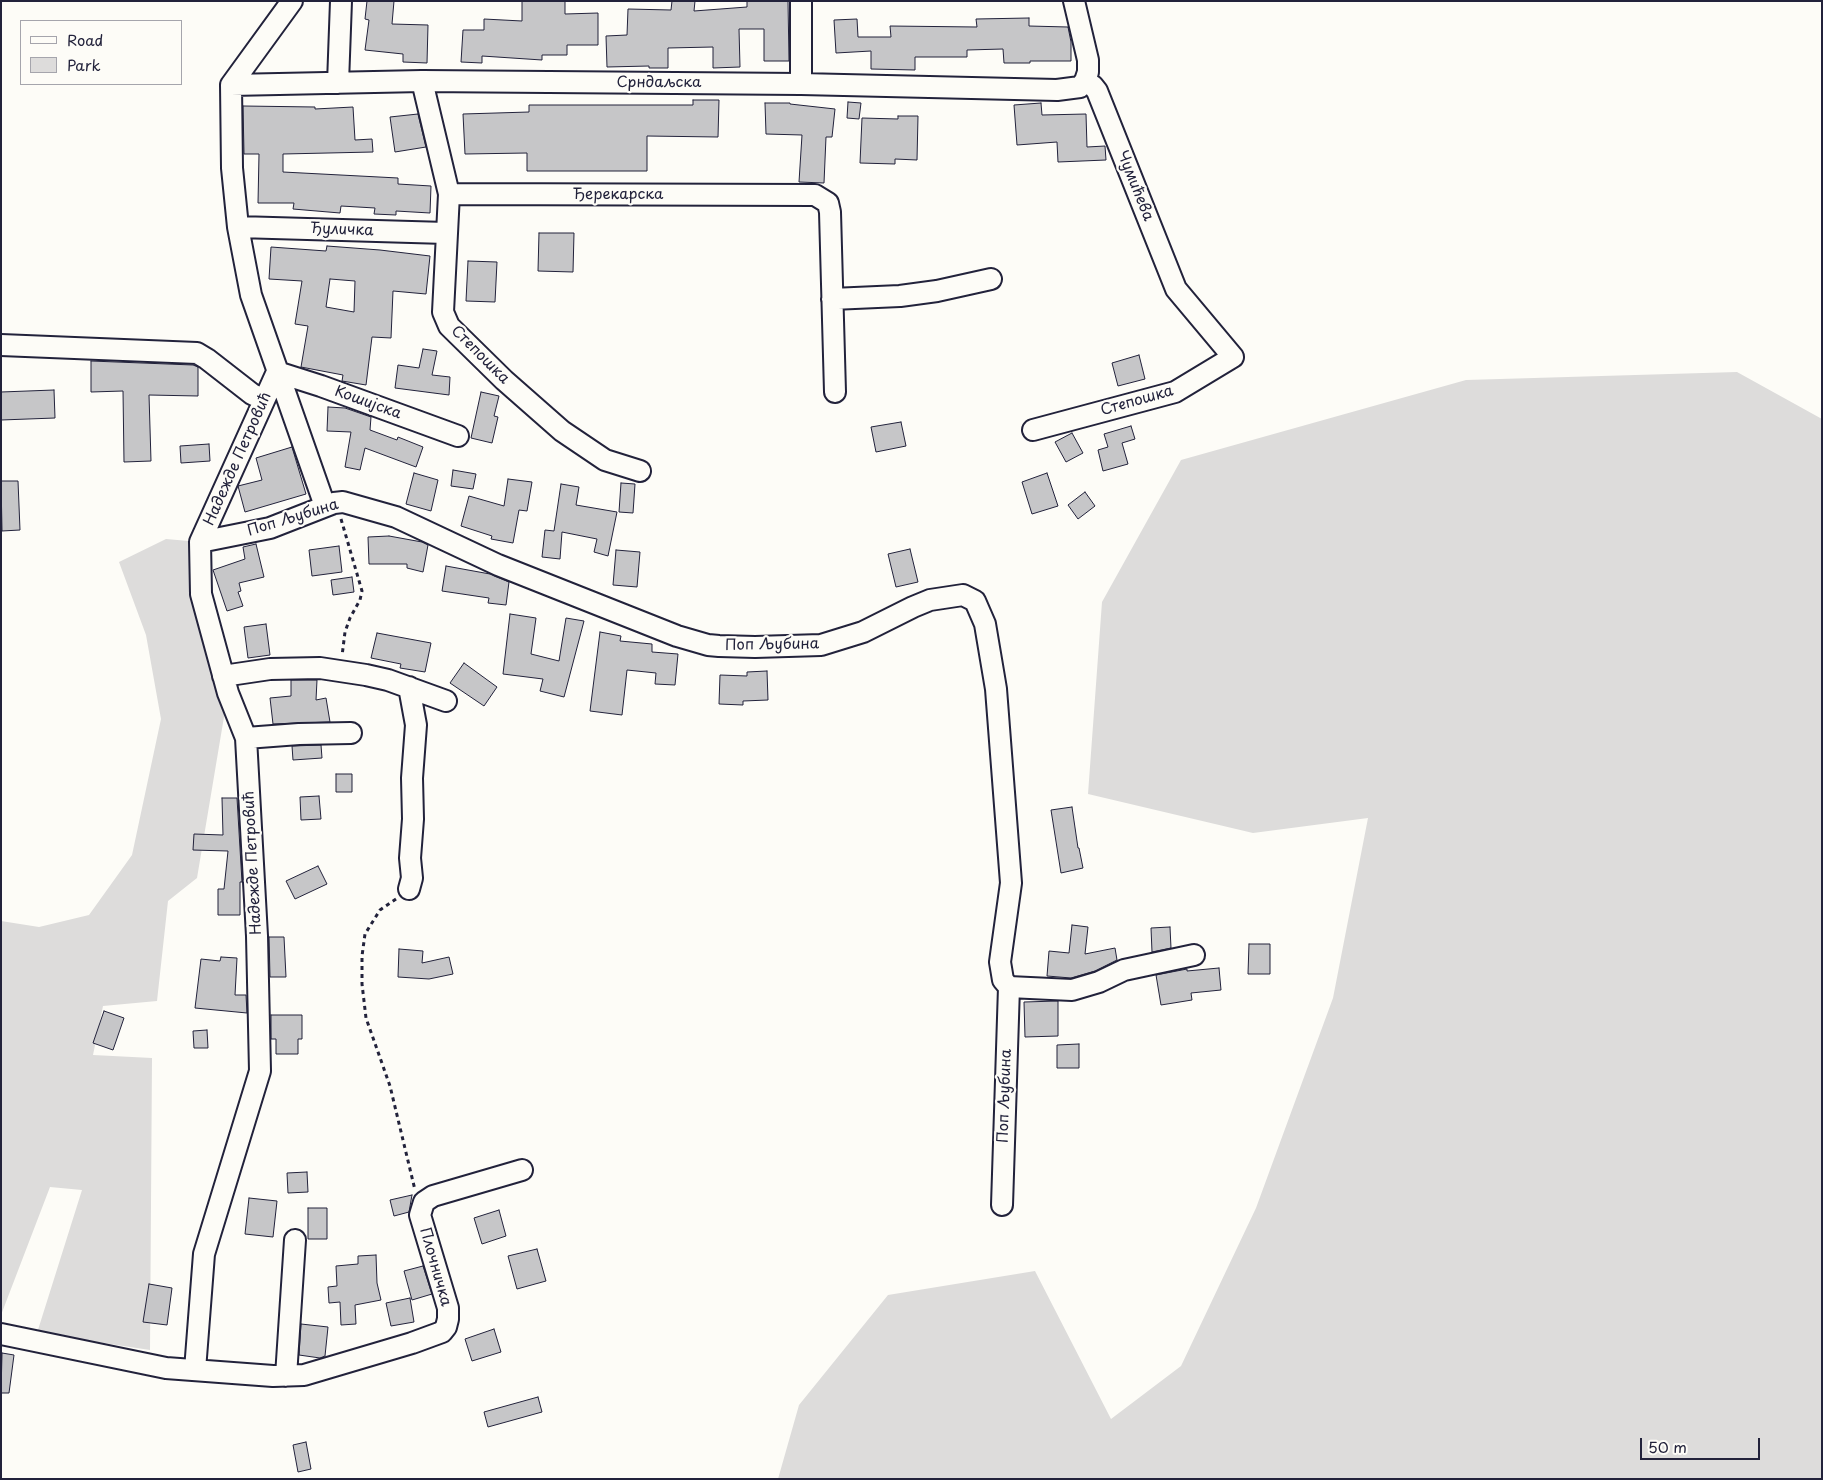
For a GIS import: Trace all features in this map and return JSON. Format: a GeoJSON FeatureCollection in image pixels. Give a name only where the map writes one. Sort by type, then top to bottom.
{"type":"FeatureCollection","features":[{"type":"Feature","properties":{"kind":"street"},"geometry":{"type":"LineString","coordinates":[[231,85],[292,1]]}},
{"type":"Feature","properties":{"kind":"street"},"geometry":{"type":"LineString","coordinates":[[338,82],[341,1]]}},
{"type":"Feature","properties":{"kind":"street"},"geometry":{"type":"LineString","coordinates":[[801,1],[801,84]]}},
{"type":"Feature","properties":{"kind":"street"},"geometry":{"type":"LineString","coordinates":[[1074,1],[1088,60],[1088,72],[1085,81]]}},
{"type":"Feature","properties":{"kind":"street","name":"Срндаљска"},"geometry":{"type":"LineString","coordinates":[[231,85],[422,81],[801,84],[1057,90],[1080,86],[1085,81]]}},
{"type":"Feature","properties":{"kind":"street","name":"Степошка"},"geometry":{"type":"LineString","coordinates":[[422,81],[449,194],[443,312],[449,326],[504,380],[562,431],[605,460],[640,471]]}},
{"type":"Feature","properties":{"kind":"street","name":"Чумићева"},"geometry":{"type":"LineString","coordinates":[[1085,81],[1097,91],[1176,289],[1234,357]]}},
{"type":"Feature","properties":{"kind":"street","name":"Надежде Петровић"},"geometry":{"type":"LineString","coordinates":[[231,85],[232,168],[238,227],[251,295],[277,372],[329,504]]}},
{"type":"Feature","properties":{"kind":"street","name":"Ђерекарска"},"geometry":{"type":"LineString","coordinates":[[449,194],[815,195],[828,203],[832,299]]}},
{"type":"Feature","properties":{"kind":"street","name":"Ђуличка"},"geometry":{"type":"LineString","coordinates":[[238,227],[446,232]]}},
{"type":"Feature","properties":{"kind":"street"},"geometry":{"type":"LineString","coordinates":[[835,392],[832,299],[900,296],[991,278]]}},
{"type":"Feature","properties":{"kind":"street"},"geometry":{"type":"LineString","coordinates":[[1,346],[197,353],[207,358],[252,394],[264,400]]}},
{"type":"Feature","properties":{"kind":"street","name":"Степошка"},"geometry":{"type":"LineString","coordinates":[[1033,430],[1175,392],[1234,357]]}},
{"type":"Feature","properties":{"kind":"street","name":"Надежде Петровић"},"geometry":{"type":"LineString","coordinates":[[195,1370],[204,1254],[260,1071],[257,936],[246,738],[228,693],[201,594],[200,542],[277,372]]}},
{"type":"Feature","properties":{"kind":"street","name":"Кошијска"},"geometry":{"type":"LineString","coordinates":[[277,372],[322,386],[458,436]]}},
{"type":"Feature","properties":{"kind":"street","name":"Поп Љубина"},"geometry":{"type":"LineString","coordinates":[[200,542],[270,528],[329,504],[351,504],[396,517],[498,565],[677,636],[708,645],[755,647],[821,645],[863,632],[930,600],[962,595],[975,601],[985,624],[996,689],[1011,883],[1000,962],[1003,980],[1009,987],[1002,1205]]}},
{"type":"Feature","properties":{"kind":"street"},"geometry":{"type":"LineString","coordinates":[[224,676],[247,672],[320,668],[388,680],[446,701]]}},
{"type":"Feature","properties":{"kind":"street"},"geometry":{"type":"LineString","coordinates":[[409,687],[416,725],[412,778],[413,819],[410,858],[412,878],[409,889]]}},
{"type":"Feature","properties":{"kind":"street"},"geometry":{"type":"LineString","coordinates":[[246,738],[351,733]]}},
{"type":"Feature","properties":{"kind":"street"},"geometry":{"type":"LineString","coordinates":[[1009,987],[1072,990],[1099,982],[1124,970],[1194,955]]}},
{"type":"Feature","properties":{"kind":"street"},"geometry":{"type":"LineString","coordinates":[[424,1202],[432,1196],[522,1170]]}},
{"type":"Feature","properties":{"kind":"street","name":"Плочничка"},"geometry":{"type":"LineString","coordinates":[[1,1334],[166,1368],[273,1376],[304,1375],[325,1369],[442,1332],[446,1327],[448,1308],[420,1214],[424,1202]]}},
{"type":"Feature","properties":{"kind":"street"},"geometry":{"type":"LineString","coordinates":[[286,1376],[296,1240]]}},
{"type":"Feature","properties":{"kind":"path"},"geometry":{"type":"LineString","coordinates":[[329,504],[341,521],[362,591],[360,600],[345,632],[343,646],[344,671]]}},
{"type":"Feature","properties":{"kind":"path"},"geometry":{"type":"LineString","coordinates":[[409,889],[405,894],[384,906],[370,924],[362,945],[362,984],[366,1018],[390,1086],[412,1181],[418,1196],[424,1202]]}},
{"type":"Feature","properties":{"kind":"green space"},"geometry":{"type":"Polygon","coordinates":[[[1737,372],[1822,419],[1822,1479],[778,1479],[799,1405],[888,1295],[1035,1271],[1111,1419],[1181,1366],[1256,1208],[1333,998],[1368,818],[1253,833],[1088,794],[1102,602],[1181,460],[1466,380],[1737,372]]]}},
{"type":"Feature","properties":{"kind":"green space"},"geometry":{"type":"Polygon","coordinates":[[[166,539],[200,542],[228,693],[197,878],[168,901],[157,1001],[103,1006],[93,1055],[152,1058],[150,1350],[37,1333],[82,1190],[50,1187],[1,1315],[1,921],[39,927],[89,915],[132,855],[161,719],[146,635],[119,562],[166,539]]]}},
{"type":"Feature","properties":{"kind":"building"},"geometry":{"type":"Polygon","coordinates":[[[367,1],[394,1],[392,24],[428,25],[427,63],[403,62],[403,54],[365,50],[369,20],[365,19],[367,1]]]}},
{"type":"Feature","properties":{"kind":"building"},"geometry":{"type":"Polygon","coordinates":[[[522,1],[565,1],[565,14],[598,13],[598,45],[567,45],[567,55],[542,55],[542,60],[482,56],[482,63],[461,62],[463,30],[484,30],[484,19],[522,21],[522,1]]]}},
{"type":"Feature","properties":{"kind":"building"},"geometry":{"type":"Polygon","coordinates":[[[672,1],[695,1],[694,11],[747,7],[747,1],[788,1],[789,61],[764,61],[764,29],[739,29],[740,67],[713,68],[713,47],[668,48],[668,68],[649,68],[649,66],[607,67],[606,36],[627,35],[628,9],[671,10],[672,1]]]}},
{"type":"Feature","properties":{"kind":"building"},"geometry":{"type":"Polygon","coordinates":[[[1029,18],[1029,26],[1068,27],[1071,42],[1071,61],[1004,63],[1003,49],[967,50],[967,57],[915,57],[915,70],[871,69],[871,51],[836,53],[834,20],[857,19],[858,37],[891,37],[890,26],[977,27],[976,19],[1029,18]]]}},
{"type":"Feature","properties":{"kind":"building"},"geometry":{"type":"Polygon","coordinates":[[[693,100],[719,100],[718,137],[647,136],[647,171],[527,171],[527,153],[465,154],[463,114],[529,112],[529,105],[693,105],[693,100]]]}},
{"type":"Feature","properties":{"kind":"building"},"geometry":{"type":"Polygon","coordinates":[[[848,102],[861,103],[859,119],[847,118],[848,102]]]}},
{"type":"Feature","properties":{"kind":"building"},"geometry":{"type":"Polygon","coordinates":[[[765,103],[790,103],[835,109],[832,137],[826,137],[824,183],[799,182],[802,135],[766,134],[765,103]]]}},
{"type":"Feature","properties":{"kind":"building"},"geometry":{"type":"Polygon","coordinates":[[[1041,103],[1042,115],[1086,114],[1087,147],[1105,146],[1106,160],[1058,162],[1057,142],[1017,145],[1014,105],[1041,103]]]}},
{"type":"Feature","properties":{"kind":"building"},"geometry":{"type":"Polygon","coordinates":[[[243,106],[315,107],[315,109],[353,107],[355,140],[372,139],[373,152],[283,154],[283,172],[398,178],[398,184],[431,186],[430,213],[396,211],[396,215],[374,214],[375,208],[341,206],[340,213],[293,209],[294,203],[258,203],[259,154],[244,154],[243,106]]]}},
{"type":"Feature","properties":{"kind":"building"},"geometry":{"type":"Polygon","coordinates":[[[418,114],[426,147],[395,152],[390,117],[418,114]]]}},
{"type":"Feature","properties":{"kind":"building"},"geometry":{"type":"Polygon","coordinates":[[[898,116],[918,116],[917,160],[895,159],[895,164],[860,163],[862,118],[898,119],[898,116]]]}},
{"type":"Feature","properties":{"kind":"building"},"geometry":{"type":"Polygon","coordinates":[[[539,233],[574,233],[573,272],[538,271],[539,233]]]}},
{"type":"Feature","properties":{"kind":"building"},"geometry":{"type":"Polygon","coordinates":[[[327,246],[430,256],[426,294],[393,291],[391,338],[372,337],[366,385],[342,381],[343,375],[301,367],[308,326],[295,324],[302,281],[269,279],[271,247],[326,251],[327,246]],[[330,279],[326,307],[354,312],[355,281],[330,279]]]}},
{"type":"Feature","properties":{"kind":"building"},"geometry":{"type":"Polygon","coordinates":[[[468,261],[497,262],[495,302],[466,301],[468,261]]]}},
{"type":"Feature","properties":{"kind":"building"},"geometry":{"type":"Polygon","coordinates":[[[423,349],[437,351],[432,375],[450,377],[449,395],[395,388],[398,365],[419,368],[423,349]]]}},
{"type":"Feature","properties":{"kind":"building"},"geometry":{"type":"Polygon","coordinates":[[[1139,355],[1145,379],[1118,386],[1112,363],[1139,355]]]}},
{"type":"Feature","properties":{"kind":"building"},"geometry":{"type":"Polygon","coordinates":[[[91,361],[193,365],[198,367],[198,396],[149,395],[151,461],[124,462],[123,391],[91,392],[91,361]]]}},
{"type":"Feature","properties":{"kind":"building"},"geometry":{"type":"Polygon","coordinates":[[[54,390],[55,418],[1,420],[1,392],[54,390]]]}},
{"type":"Feature","properties":{"kind":"building"},"geometry":{"type":"Polygon","coordinates":[[[481,392],[499,396],[494,416],[498,417],[492,443],[471,438],[481,392]]]}},
{"type":"Feature","properties":{"kind":"building"},"geometry":{"type":"Polygon","coordinates":[[[328,407],[345,408],[371,417],[370,430],[397,440],[398,437],[423,447],[416,467],[365,448],[360,470],[345,467],[351,432],[327,431],[328,407]]]}},
{"type":"Feature","properties":{"kind":"building"},"geometry":{"type":"Polygon","coordinates":[[[901,422],[906,446],[876,452],[871,427],[901,422]]]}},
{"type":"Feature","properties":{"kind":"building"},"geometry":{"type":"Polygon","coordinates":[[[1131,426],[1135,439],[1122,443],[1128,464],[1103,471],[1098,450],[1108,447],[1104,434],[1131,426]]]}},
{"type":"Feature","properties":{"kind":"building"},"geometry":{"type":"Polygon","coordinates":[[[1072,433],[1083,453],[1066,462],[1055,442],[1072,433]]]}},
{"type":"Feature","properties":{"kind":"building"},"geometry":{"type":"Polygon","coordinates":[[[209,444],[210,461],[181,463],[180,446],[209,444]]]}},
{"type":"Feature","properties":{"kind":"building"},"geometry":{"type":"Polygon","coordinates":[[[292,447],[306,494],[245,512],[238,486],[262,480],[256,458],[292,447]]]}},
{"type":"Feature","properties":{"kind":"building"},"geometry":{"type":"Polygon","coordinates":[[[453,470],[476,474],[473,489],[451,486],[453,470]]]}},
{"type":"Feature","properties":{"kind":"building"},"geometry":{"type":"Polygon","coordinates":[[[414,473],[438,480],[431,511],[406,504],[414,473]]]}},
{"type":"Feature","properties":{"kind":"building"},"geometry":{"type":"Polygon","coordinates":[[[1047,473],[1058,506],[1032,514],[1022,482],[1047,473]]]}},
{"type":"Feature","properties":{"kind":"building"},"geometry":{"type":"Polygon","coordinates":[[[508,479],[532,482],[527,511],[519,510],[513,543],[491,539],[492,536],[461,526],[469,496],[504,506],[508,479]]]}},
{"type":"Feature","properties":{"kind":"building"},"geometry":{"type":"Polygon","coordinates":[[[1,481],[18,481],[20,530],[2,531],[1,481]]]}},
{"type":"Feature","properties":{"kind":"building"},"geometry":{"type":"Polygon","coordinates":[[[621,483],[635,484],[633,513],[619,512],[621,483]]]}},
{"type":"Feature","properties":{"kind":"building"},"geometry":{"type":"Polygon","coordinates":[[[561,484],[579,487],[576,505],[617,512],[608,556],[594,552],[597,539],[562,532],[560,559],[542,557],[545,530],[554,531],[561,484]]]}},
{"type":"Feature","properties":{"kind":"building"},"geometry":{"type":"Polygon","coordinates":[[[1085,492],[1095,506],[1078,519],[1068,505],[1085,492]]]}},
{"type":"Feature","properties":{"kind":"building"},"geometry":{"type":"Polygon","coordinates":[[[389,536],[422,542],[428,545],[423,572],[407,568],[407,564],[369,564],[368,537],[389,536]]]}},
{"type":"Feature","properties":{"kind":"building"},"geometry":{"type":"Polygon","coordinates":[[[256,544],[264,577],[239,583],[241,591],[238,592],[243,606],[227,611],[213,570],[245,559],[243,547],[256,544]]]}},
{"type":"Feature","properties":{"kind":"building"},"geometry":{"type":"Polygon","coordinates":[[[339,546],[342,572],[312,576],[309,550],[339,546]]]}},
{"type":"Feature","properties":{"kind":"building"},"geometry":{"type":"Polygon","coordinates":[[[910,549],[918,582],[896,587],[888,554],[910,549]]]}},
{"type":"Feature","properties":{"kind":"building"},"geometry":{"type":"Polygon","coordinates":[[[616,550],[640,552],[637,587],[613,585],[616,550]]]}},
{"type":"Feature","properties":{"kind":"building"},"geometry":{"type":"Polygon","coordinates":[[[446,566],[490,574],[509,582],[506,605],[488,603],[489,598],[442,591],[446,566]]]}},
{"type":"Feature","properties":{"kind":"building"},"geometry":{"type":"Polygon","coordinates":[[[352,577],[354,592],[333,595],[331,580],[352,577]]]}},
{"type":"Feature","properties":{"kind":"building"},"geometry":{"type":"Polygon","coordinates":[[[510,614],[536,618],[531,654],[559,661],[566,618],[584,621],[564,697],[540,691],[543,679],[503,674],[510,614]]]}},
{"type":"Feature","properties":{"kind":"building"},"geometry":{"type":"Polygon","coordinates":[[[266,624],[270,655],[248,658],[244,627],[266,624]]]}},
{"type":"Feature","properties":{"kind":"building"},"geometry":{"type":"Polygon","coordinates":[[[600,632],[621,636],[620,641],[652,644],[652,652],[678,654],[675,685],[655,684],[656,673],[627,670],[622,715],[590,711],[600,632]]]}},
{"type":"Feature","properties":{"kind":"building"},"geometry":{"type":"Polygon","coordinates":[[[377,633],[431,643],[425,672],[400,668],[401,664],[371,658],[377,633]]]}},
{"type":"Feature","properties":{"kind":"building"},"geometry":{"type":"Polygon","coordinates":[[[464,663],[497,687],[484,706],[450,683],[464,663]]]}},
{"type":"Feature","properties":{"kind":"building"},"geometry":{"type":"Polygon","coordinates":[[[767,671],[768,700],[743,701],[743,705],[719,704],[720,675],[747,676],[747,672],[767,671]]]}},
{"type":"Feature","properties":{"kind":"building"},"geometry":{"type":"Polygon","coordinates":[[[291,680],[317,680],[316,700],[326,698],[330,722],[273,724],[270,698],[291,696],[291,680]]]}},
{"type":"Feature","properties":{"kind":"building"},"geometry":{"type":"Polygon","coordinates":[[[321,745],[322,758],[293,760],[292,746],[321,745]]]}},
{"type":"Feature","properties":{"kind":"building"},"geometry":{"type":"Polygon","coordinates":[[[336,774],[352,774],[352,792],[336,792],[336,774]]]}},
{"type":"Feature","properties":{"kind":"building"},"geometry":{"type":"Polygon","coordinates":[[[319,796],[321,819],[301,820],[300,797],[319,796]]]}},
{"type":"Feature","properties":{"kind":"building"},"geometry":{"type":"Polygon","coordinates":[[[222,798],[237,798],[242,882],[240,882],[240,915],[218,915],[218,889],[224,889],[228,851],[193,850],[194,834],[223,835],[222,798]]]}},
{"type":"Feature","properties":{"kind":"building"},"geometry":{"type":"Polygon","coordinates":[[[1072,807],[1083,868],[1061,873],[1051,810],[1072,807]]]}},
{"type":"Feature","properties":{"kind":"building"},"geometry":{"type":"Polygon","coordinates":[[[318,866],[327,884],[295,899],[286,881],[318,866]]]}},
{"type":"Feature","properties":{"kind":"building"},"geometry":{"type":"Polygon","coordinates":[[[1072,925],[1088,927],[1085,954],[1115,948],[1117,960],[1095,971],[1071,978],[1047,976],[1049,951],[1069,953],[1072,925]]]}},
{"type":"Feature","properties":{"kind":"building"},"geometry":{"type":"Polygon","coordinates":[[[1170,927],[1171,948],[1152,952],[1151,928],[1170,927]]]}},
{"type":"Feature","properties":{"kind":"building"},"geometry":{"type":"Polygon","coordinates":[[[269,937],[284,937],[286,977],[270,977],[269,937]]]}},
{"type":"Feature","properties":{"kind":"building"},"geometry":{"type":"Polygon","coordinates":[[[1249,944],[1270,944],[1270,974],[1248,974],[1249,944]]]}},
{"type":"Feature","properties":{"kind":"building"},"geometry":{"type":"Polygon","coordinates":[[[399,949],[423,951],[422,963],[449,957],[453,974],[429,979],[398,977],[399,949]]]}},
{"type":"Feature","properties":{"kind":"building"},"geometry":{"type":"Polygon","coordinates":[[[221,957],[237,958],[235,995],[246,995],[247,1013],[195,1008],[201,959],[220,961],[221,957]]]}},
{"type":"Feature","properties":{"kind":"building"},"geometry":{"type":"Polygon","coordinates":[[[1219,968],[1221,990],[1191,993],[1192,1000],[1161,1005],[1156,975],[1187,969],[1187,971],[1219,968]]]}},
{"type":"Feature","properties":{"kind":"building"},"geometry":{"type":"Polygon","coordinates":[[[1058,1001],[1058,1036],[1025,1037],[1024,1002],[1058,1001]]]}},
{"type":"Feature","properties":{"kind":"building"},"geometry":{"type":"Polygon","coordinates":[[[104,1011],[124,1018],[113,1050],[93,1043],[104,1011]]]}},
{"type":"Feature","properties":{"kind":"building"},"geometry":{"type":"Polygon","coordinates":[[[271,1015],[302,1015],[302,1039],[298,1039],[298,1054],[276,1054],[276,1039],[271,1039],[271,1015]]]}},
{"type":"Feature","properties":{"kind":"building"},"geometry":{"type":"Polygon","coordinates":[[[207,1030],[208,1048],[194,1048],[193,1031],[207,1030]]]}},
{"type":"Feature","properties":{"kind":"building"},"geometry":{"type":"Polygon","coordinates":[[[1079,1044],[1079,1068],[1057,1068],[1057,1045],[1079,1044]]]}},
{"type":"Feature","properties":{"kind":"building"},"geometry":{"type":"Polygon","coordinates":[[[307,1172],[308,1192],[288,1193],[287,1173],[307,1172]]]}},
{"type":"Feature","properties":{"kind":"building"},"geometry":{"type":"Polygon","coordinates":[[[412,1195],[409,1212],[394,1216],[390,1200],[412,1195]]]}},
{"type":"Feature","properties":{"kind":"building"},"geometry":{"type":"Polygon","coordinates":[[[249,1198],[277,1201],[273,1237],[245,1234],[249,1198]]]}},
{"type":"Feature","properties":{"kind":"building"},"geometry":{"type":"Polygon","coordinates":[[[308,1208],[327,1208],[327,1239],[308,1239],[308,1208]]]}},
{"type":"Feature","properties":{"kind":"building"},"geometry":{"type":"Polygon","coordinates":[[[499,1210],[506,1236],[482,1244],[474,1218],[499,1210]]]}},
{"type":"Feature","properties":{"kind":"building"},"geometry":{"type":"Polygon","coordinates":[[[537,1249],[546,1281],[517,1289],[508,1256],[537,1249]]]}},
{"type":"Feature","properties":{"kind":"building"},"geometry":{"type":"Polygon","coordinates":[[[376,1255],[377,1283],[381,1300],[355,1305],[356,1324],[341,1325],[340,1302],[329,1303],[328,1287],[337,1286],[336,1266],[358,1264],[358,1256],[376,1255]]]}},
{"type":"Feature","properties":{"kind":"building"},"geometry":{"type":"Polygon","coordinates":[[[423,1266],[432,1294],[412,1300],[404,1271],[423,1266]]]}},
{"type":"Feature","properties":{"kind":"building"},"geometry":{"type":"Polygon","coordinates":[[[149,1284],[172,1288],[167,1325],[143,1322],[149,1284]]]}},
{"type":"Feature","properties":{"kind":"building"},"geometry":{"type":"Polygon","coordinates":[[[410,1298],[414,1322],[391,1326],[386,1303],[410,1298]]]}},
{"type":"Feature","properties":{"kind":"building"},"geometry":{"type":"Polygon","coordinates":[[[301,1324],[328,1327],[325,1356],[320,1358],[299,1355],[301,1324]]]}},
{"type":"Feature","properties":{"kind":"building"},"geometry":{"type":"Polygon","coordinates":[[[494,1329],[501,1352],[472,1361],[465,1339],[494,1329]]]}},
{"type":"Feature","properties":{"kind":"building"},"geometry":{"type":"Polygon","coordinates":[[[2,1353],[14,1355],[9,1393],[1,1393],[2,1353]]]}},
{"type":"Feature","properties":{"kind":"building"},"geometry":{"type":"Polygon","coordinates":[[[538,1397],[542,1412],[488,1427],[484,1412],[538,1397]]]}},
{"type":"Feature","properties":{"kind":"building"},"geometry":{"type":"Polygon","coordinates":[[[306,1442],[311,1469],[298,1472],[293,1445],[306,1442]]]}}]}
